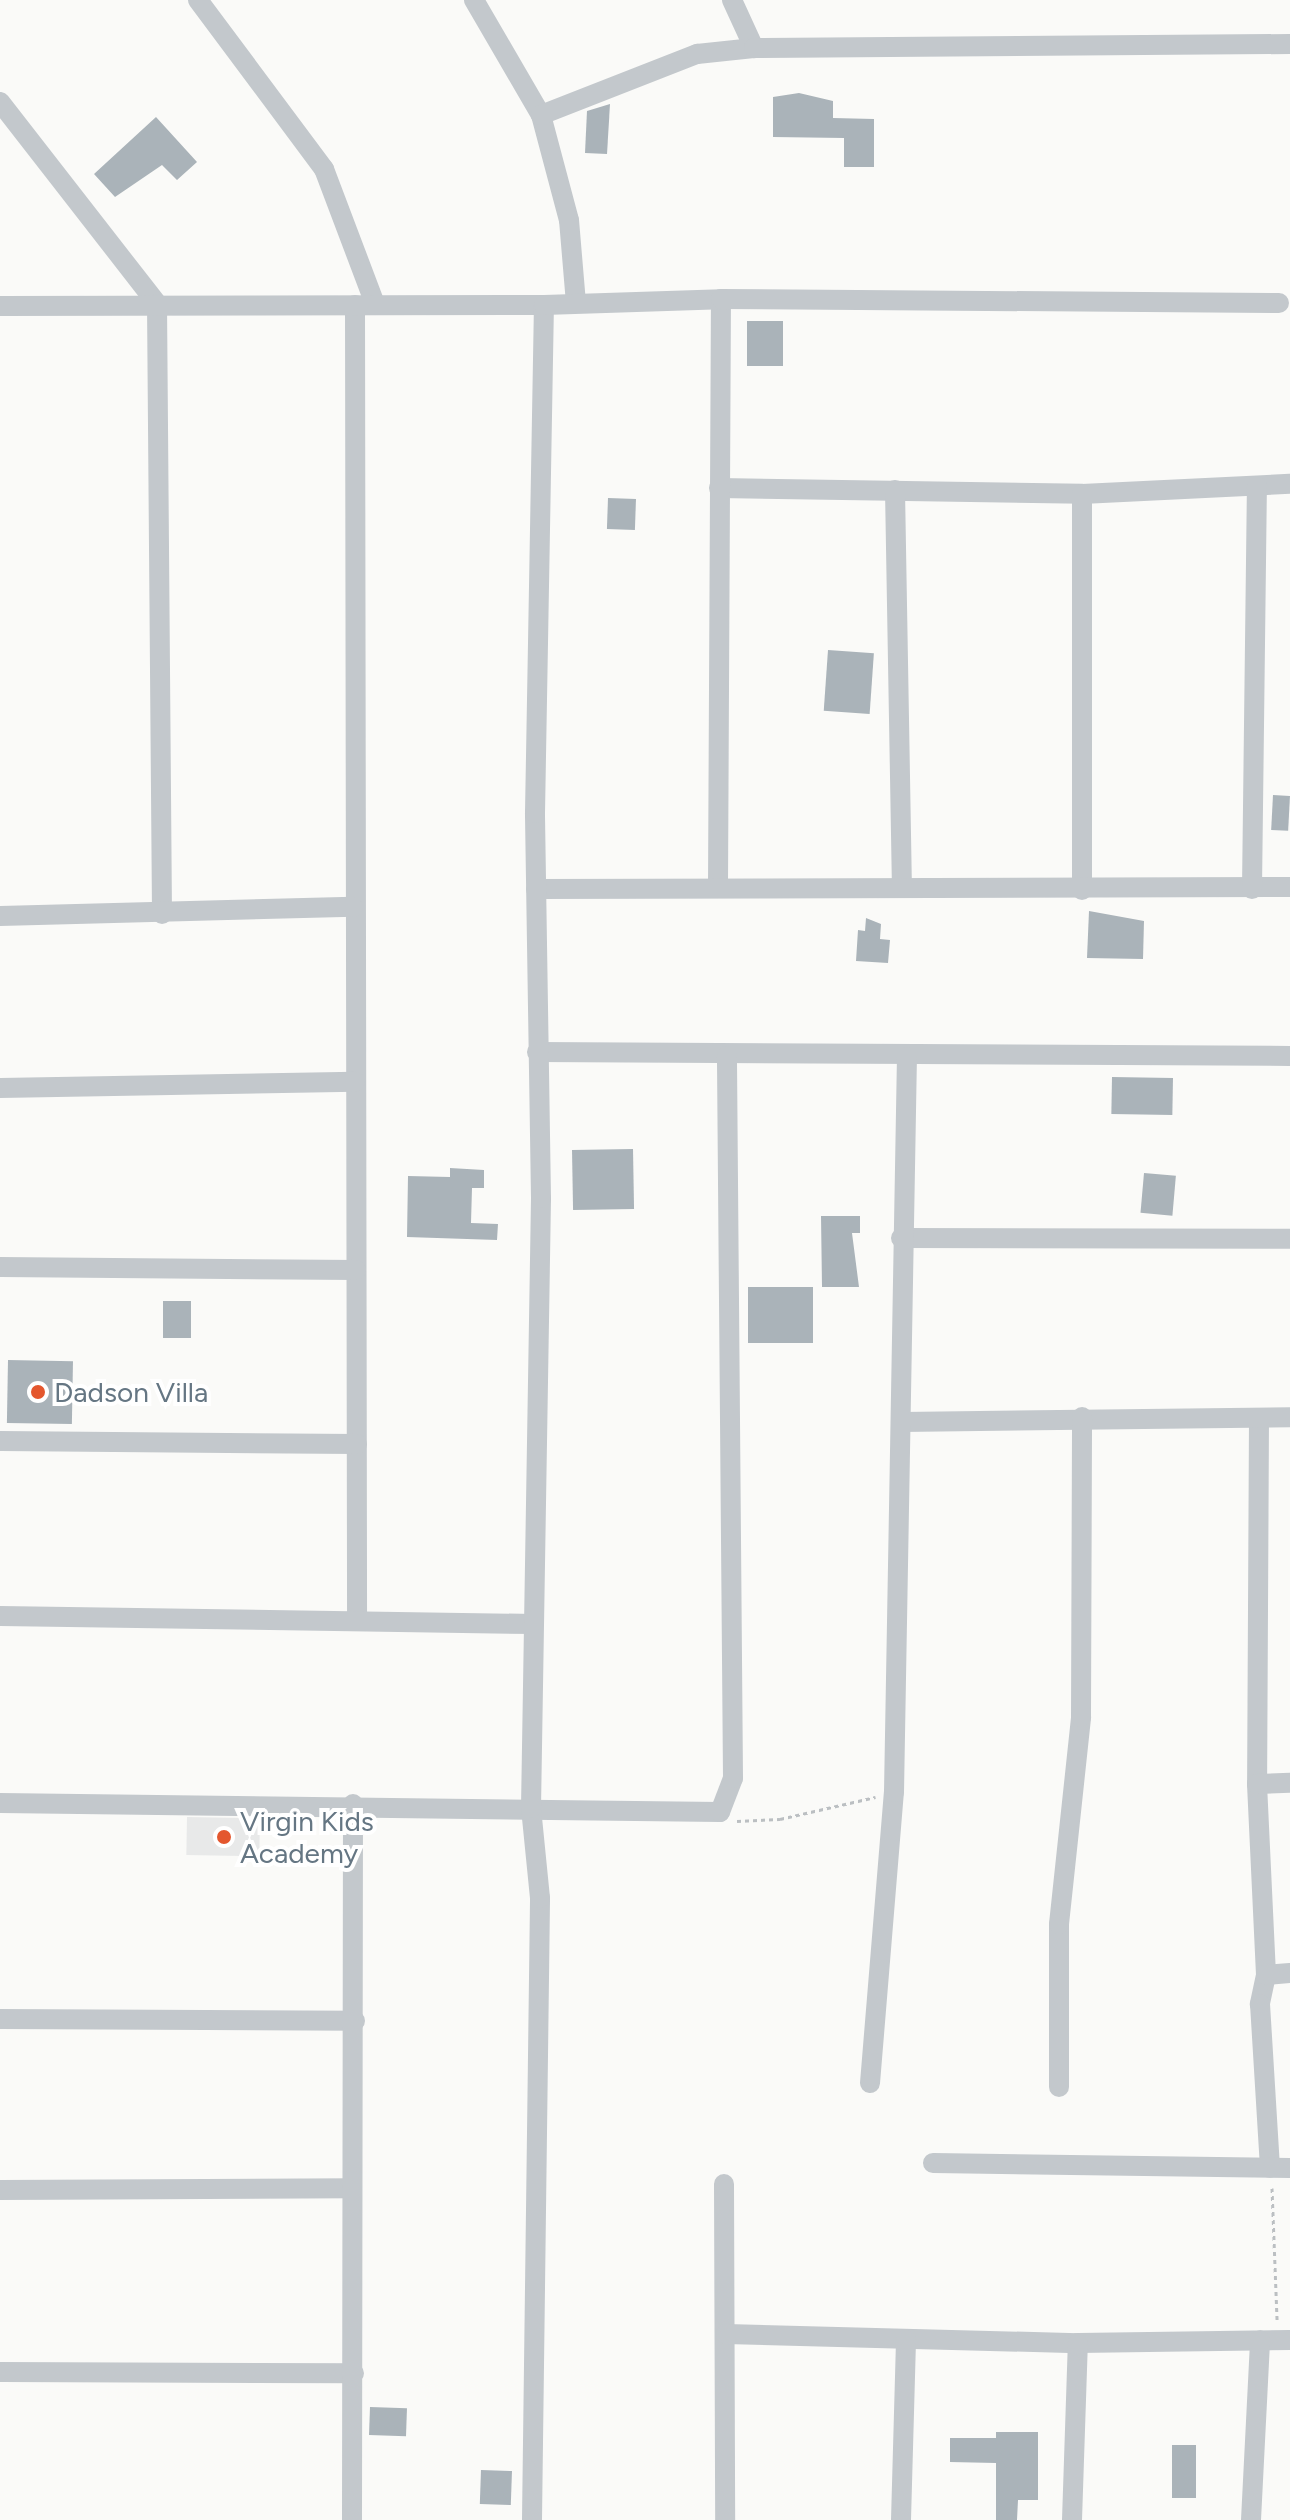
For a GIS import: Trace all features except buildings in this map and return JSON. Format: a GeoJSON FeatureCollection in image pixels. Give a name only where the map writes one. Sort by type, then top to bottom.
{"type":"FeatureCollection","features":[{"type":"Feature","properties":{"kind":"street"},"geometry":{"type":"LineString","coordinates":[[198,0],[324,169],[365,304],[353,907],[357,1620]]}},
{"type":"Feature","properties":{"kind":"street"},"geometry":{"type":"LineString","coordinates":[[474,0],[541,115],[569,220],[576,303]]}},
{"type":"Feature","properties":{"kind":"street"},"geometry":{"type":"LineString","coordinates":[[732,0],[754,48]]}},
{"type":"Feature","properties":{"kind":"street"},"geometry":{"type":"LineString","coordinates":[[541,115],[697,54],[754,48],[1290,44]]}},
{"type":"Feature","properties":{"kind":"street"},"geometry":{"type":"LineString","coordinates":[[0,102],[157,304],[162,914]]}},
{"type":"Feature","properties":{"kind":"street"},"geometry":{"type":"LineString","coordinates":[[0,306],[544,305],[721,299],[1279,303]]}},
{"type":"Feature","properties":{"kind":"street"},"geometry":{"type":"LineString","coordinates":[[718,886],[721,299]]}},
{"type":"Feature","properties":{"kind":"street"},"geometry":{"type":"LineString","coordinates":[[532,2520],[540,1898],[531,1808],[536,889],[544,305]]}},
{"type":"Feature","properties":{"kind":"street"},"geometry":{"type":"LineString","coordinates":[[719,488],[1082,494],[1290,484]]}},
{"type":"Feature","properties":{"kind":"street"},"geometry":{"type":"LineString","coordinates":[[1252,889],[1257,486]]}},
{"type":"Feature","properties":{"kind":"street"},"geometry":{"type":"LineString","coordinates":[[895,490],[902,885]]}},
{"type":"Feature","properties":{"kind":"street"},"geometry":{"type":"LineString","coordinates":[[1082,494],[1082,890]]}},
{"type":"Feature","properties":{"kind":"street"},"geometry":{"type":"LineString","coordinates":[[536,889],[902,885],[1082,890],[1290,887]]}},
{"type":"Feature","properties":{"kind":"street"},"geometry":{"type":"LineString","coordinates":[[0,916],[353,907]]}},
{"type":"Feature","properties":{"kind":"street"},"geometry":{"type":"LineString","coordinates":[[537,1052],[907,1057],[1290,1056]]}},
{"type":"Feature","properties":{"kind":"street"},"geometry":{"type":"LineString","coordinates":[[0,1803],[353,1804],[720,1812],[733,1778],[727,1056]]}},
{"type":"Feature","properties":{"kind":"street"},"geometry":{"type":"LineString","coordinates":[[870,2083],[894,1792],[902,1422],[901,1238],[907,1057]]}},
{"type":"Feature","properties":{"kind":"street"},"geometry":{"type":"LineString","coordinates":[[0,1088],[355,1082]]}},
{"type":"Feature","properties":{"kind":"street"},"geometry":{"type":"LineString","coordinates":[[901,1238],[1290,1239]]}},
{"type":"Feature","properties":{"kind":"street"},"geometry":{"type":"LineString","coordinates":[[0,1267],[356,1270]]}},
{"type":"Feature","properties":{"kind":"street"},"geometry":{"type":"LineString","coordinates":[[902,1422],[1082,1417],[1290,1417]]}},
{"type":"Feature","properties":{"kind":"street"},"geometry":{"type":"LineString","coordinates":[[1059,2087],[1059,1924],[1081,1717],[1082,1417]]}},
{"type":"Feature","properties":{"kind":"street"},"geometry":{"type":"LineString","coordinates":[[933,2163],[1280,2168],[1260,2004],[1266,1975],[1257,1784],[1259,1418]]}},
{"type":"Feature","properties":{"kind":"street"},"geometry":{"type":"LineString","coordinates":[[0,1441],[357,1444]]}},
{"type":"Feature","properties":{"kind":"street"},"geometry":{"type":"LineString","coordinates":[[0,1616],[534,1624]]}},
{"type":"Feature","properties":{"kind":"street"},"geometry":{"type":"LineString","coordinates":[[1257,1784],[1290,1783]]}},
{"type":"Feature","properties":{"kind":"street"},"geometry":{"type":"LineString","coordinates":[[352,2520],[353,1804]]}},
{"type":"Feature","properties":{"kind":"street"},"geometry":{"type":"LineString","coordinates":[[1266,1975],[1290,1973]]}},
{"type":"Feature","properties":{"kind":"street"},"geometry":{"type":"LineString","coordinates":[[0,2019],[355,2021]]}},
{"type":"Feature","properties":{"kind":"street"},"geometry":{"type":"LineString","coordinates":[[724,2184],[725,2520]]}},
{"type":"Feature","properties":{"kind":"street"},"geometry":{"type":"LineString","coordinates":[[0,2190],[352,2188]]}},
{"type":"Feature","properties":{"kind":"street"},"geometry":{"type":"LineString","coordinates":[[726,2334],[1078,2343],[1276,2340],[1251,2520]]}},
{"type":"Feature","properties":{"kind":"street"},"geometry":{"type":"LineString","coordinates":[[901,2520],[906,2340]]}},
{"type":"Feature","properties":{"kind":"street"},"geometry":{"type":"LineString","coordinates":[[1072,2520],[1078,2343]]}},
{"type":"Feature","properties":{"kind":"street"},"geometry":{"type":"LineString","coordinates":[[0,2372],[354,2373]]}},
{"type":"Feature","properties":{"kind":"path"},"geometry":{"type":"LineString","coordinates":[[720,1812],[766,1822],[894,1792]]}},
{"type":"Feature","properties":{"kind":"path"},"geometry":{"type":"LineString","coordinates":[[1276,2340],[1280,2168]]}},
{"type":"Feature","properties":{"kind":"shaded area","name":"Virgin Kids Academy"},"geometry":{"type":"Polygon","coordinates":[[[187,1817],[260,1818],[259,1856],[186,1855],[187,1817]]]}},
{"type":"Feature","properties":{"kind":"place","name":"Dadson Villa"},"geometry":{"type":"Point","coordinates":[38,1392]}},
{"type":"Feature","properties":{"kind":"place","name":"Virgin Kids Academy"},"geometry":{"type":"Point","coordinates":[224,1837]}}]}
